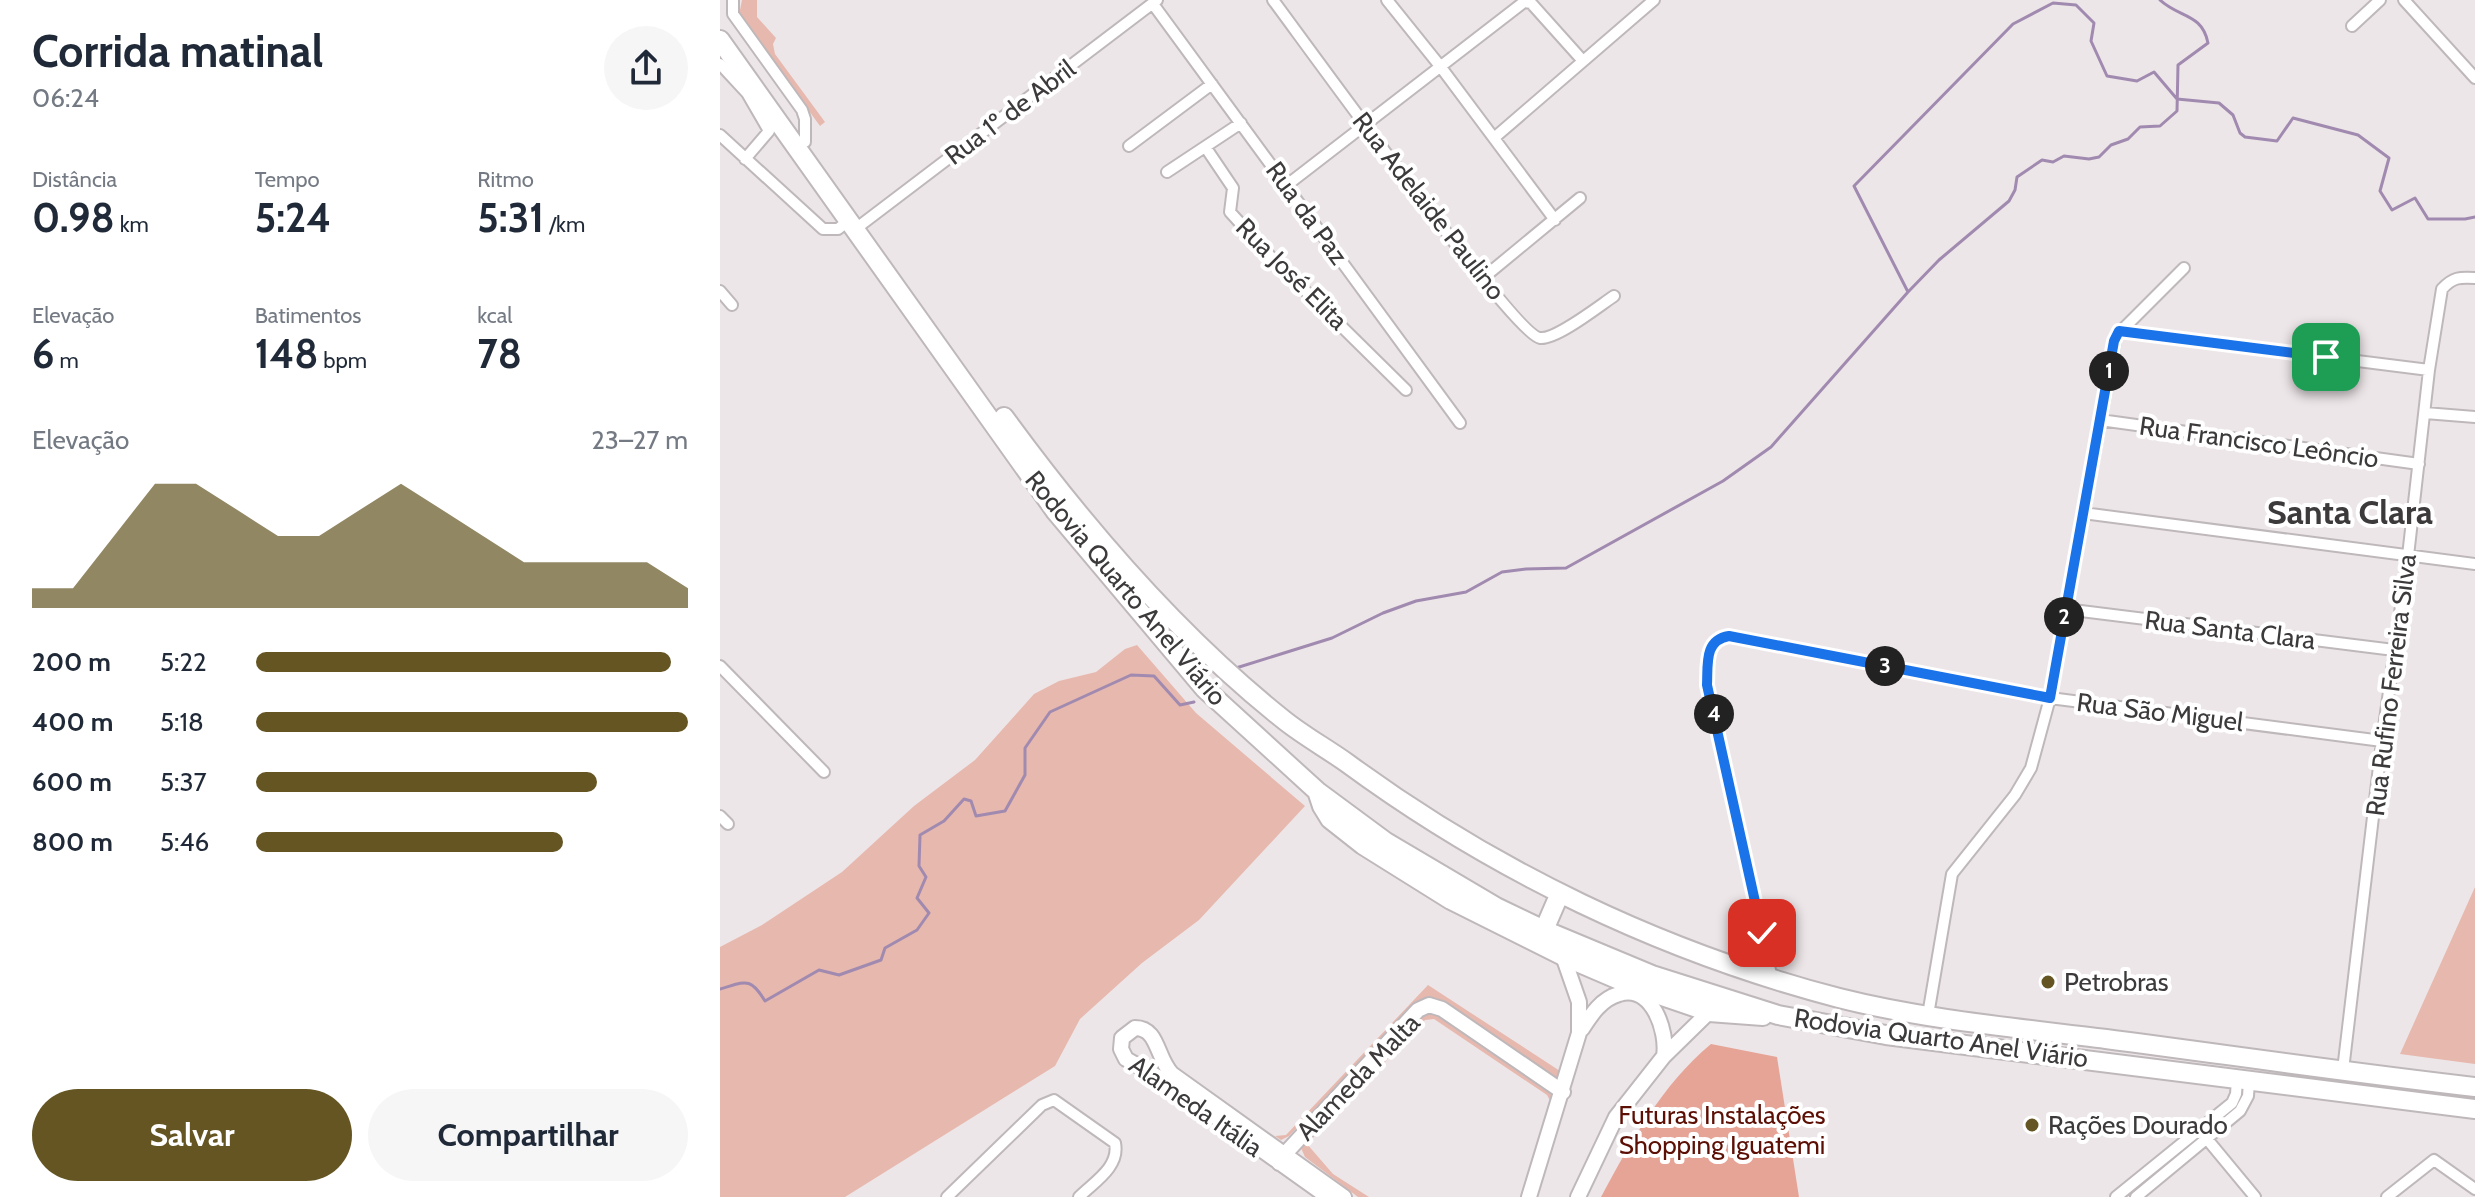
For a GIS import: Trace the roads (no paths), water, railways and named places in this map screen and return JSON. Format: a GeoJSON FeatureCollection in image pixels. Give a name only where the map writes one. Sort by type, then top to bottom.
{"type":"FeatureCollection","features":[{"type":"Feature","properties":{"kind":"highway","name":"Rodovia Quarto Anel Viário"},"geometry":{"type":"LineString","coordinates":[[720,23],[805,142],[855,223],[1056,512],[1204,688],[1317,791],[1386,842],[1496,907],[1544,930],[1652,975],[1778,1015],[1886,1035],[2475,1109]]}},
{"type":"Feature","properties":{"kind":"highway","name":"Rodovia Quarto Anel Viário"},"geometry":{"type":"LineString","coordinates":[[720,40],[776,129],[855,223],[1017,436],[1174,621],[1285,722],[1455,837],[1560,893],[1681,947],[1772,979],[1845,999],[1928,1015],[2475,1087]]}},
{"type":"Feature","properties":{"kind":"highway"},"geometry":{"type":"LineString","coordinates":[[1317,791],[1330,819],[1363,845],[1451,900],[1563,956],[1633,986],[1709,1012],[1778,1015]]}},
{"type":"Feature","properties":{"kind":"highway"},"geometry":{"type":"LineString","coordinates":[[1544,930],[1560,893]]}},
{"type":"Feature","properties":{"kind":"highway"},"geometry":{"type":"LineString","coordinates":[[2090,1060],[2091,1037]]}},
{"type":"Feature","properties":{"kind":"highway"},"geometry":{"type":"LineString","coordinates":[[2238,1056],[2243,1081]]}},
{"type":"Feature","properties":{"kind":"street"},"geometry":{"type":"LineString","coordinates":[[733,0],[733,14],[802,110],[805,142]]}},
{"type":"Feature","properties":{"kind":"street","name":"Rua Adelaide Paulino"},"geometry":{"type":"LineString","coordinates":[[1273,0],[1483,278],[1520,322],[1538,338],[1560,331],[1614,296]]}},
{"type":"Feature","properties":{"kind":"street"},"geometry":{"type":"LineString","coordinates":[[1387,0],[1555,220]]}},
{"type":"Feature","properties":{"kind":"street"},"geometry":{"type":"LineString","coordinates":[[1494,138],[1654,0]]}},
{"type":"Feature","properties":{"kind":"street"},"geometry":{"type":"LineString","coordinates":[[2352,26],[2380,0]]}},
{"type":"Feature","properties":{"kind":"street"},"geometry":{"type":"LineString","coordinates":[[2404,0],[2475,78]]}},
{"type":"Feature","properties":{"kind":"street","name":"Rua da Paz"},"geometry":{"type":"LineString","coordinates":[[1155,2],[1460,423]]}},
{"type":"Feature","properties":{"kind":"street","name":"Rua 1º de Abril"},"geometry":{"type":"LineString","coordinates":[[855,223],[1155,2]]}},
{"type":"Feature","properties":{"kind":"street"},"geometry":{"type":"LineString","coordinates":[[1287,185],[1440,66],[1510,4],[1531,3],[1583,61]]}},
{"type":"Feature","properties":{"kind":"street"},"geometry":{"type":"LineString","coordinates":[[720,64],[776,129],[745,159]]}},
{"type":"Feature","properties":{"kind":"street"},"geometry":{"type":"LineString","coordinates":[[1129,146],[1212,84]]}},
{"type":"Feature","properties":{"kind":"street"},"geometry":{"type":"LineString","coordinates":[[1167,172],[1241,123]]}},
{"type":"Feature","properties":{"kind":"street"},"geometry":{"type":"LineString","coordinates":[[720,135],[823,229],[838,229],[855,223]]}},
{"type":"Feature","properties":{"kind":"street","name":"Rua José Elita"},"geometry":{"type":"LineString","coordinates":[[1206,148],[1233,188],[1230,212],[1270,256],[1406,390]]}},
{"type":"Feature","properties":{"kind":"street"},"geometry":{"type":"LineString","coordinates":[[1483,278],[1580,198]]}},
{"type":"Feature","properties":{"kind":"street"},"geometry":{"type":"LineString","coordinates":[[1928,1015],[1952,874],[2023,784],[2031,768],[2050,698],[2114,341],[2119,331],[2184,268]]}},
{"type":"Feature","properties":{"kind":"street","name":"Rua Rufino Ferreira Silva"},"geometry":{"type":"LineString","coordinates":[[2343,1070],[2429,370],[2442,289],[2458,277],[2475,278]]}},
{"type":"Feature","properties":{"kind":"street"},"geometry":{"type":"LineString","coordinates":[[720,291],[732,305]]}},
{"type":"Feature","properties":{"kind":"street"},"geometry":{"type":"LineString","coordinates":[[2119,331],[2429,370]]}},
{"type":"Feature","properties":{"kind":"street"},"geometry":{"type":"LineString","coordinates":[[2425,413],[2475,417]]}},
{"type":"Feature","properties":{"kind":"street","name":"Rua Francisco Leôncio"},"geometry":{"type":"LineString","coordinates":[[2100,420],[2419,464]]}},
{"type":"Feature","properties":{"kind":"street"},"geometry":{"type":"LineString","coordinates":[[2083,513],[2475,564]]}},
{"type":"Feature","properties":{"kind":"street","name":"Rua Santa Clara"},"geometry":{"type":"LineString","coordinates":[[2065,609],[2394,650]]}},
{"type":"Feature","properties":{"kind":"street","name":"Rua São Miguel"},"geometry":{"type":"LineString","coordinates":[[1772,979],[1707,685],[1708,653],[1713,643],[1721,637],[1729,636],[2050,698],[2382,741]]}},
{"type":"Feature","properties":{"kind":"street"},"geometry":{"type":"LineString","coordinates":[[720,666],[824,772]]}},
{"type":"Feature","properties":{"kind":"street"},"geometry":{"type":"LineString","coordinates":[[1529,1197],[1579,1033],[1581,1017],[1576,989],[1563,956]]}},
{"type":"Feature","properties":{"kind":"street"},"geometry":{"type":"LineString","coordinates":[[1579,1033],[1593,1011],[1619,993],[1631,992],[1640,996],[1657,1014],[1664,1028],[1664,1056]]}},
{"type":"Feature","properties":{"kind":"street","name":"Alameda Malta"},"geometry":{"type":"LineString","coordinates":[[1279,1163],[1418,1010],[1429,1005],[1442,1009],[1563,1092]]}},
{"type":"Feature","properties":{"kind":"street"},"geometry":{"type":"LineString","coordinates":[[1578,1197],[1616,1117],[1664,1056],[1709,1012]]}},
{"type":"Feature","properties":{"kind":"street","name":"Alameda Itália"},"geometry":{"type":"LineString","coordinates":[[1328,1197],[1279,1163],[1165,1081],[1122,1054],[1120,1043],[1127,1033],[1135,1028],[1148,1031],[1154,1037],[1159,1057],[1172,1074],[1279,1163],[1344,1197]]}},
{"type":"Feature","properties":{"kind":"street"},"geometry":{"type":"LineString","coordinates":[[1146,1070],[1159,1057]]}},
{"type":"Feature","properties":{"kind":"street"},"geometry":{"type":"LineString","coordinates":[[2136,1197],[2240,1111],[2248,1096],[2243,1081]]}},
{"type":"Feature","properties":{"kind":"street"},"geometry":{"type":"LineString","coordinates":[[2116,1197],[2232,1103],[2243,1081]]}},
{"type":"Feature","properties":{"kind":"street"},"geometry":{"type":"LineString","coordinates":[[947,1197],[1042,1105],[1054,1100],[1110,1138],[1116,1150],[1111,1167],[1079,1197]]}},
{"type":"Feature","properties":{"kind":"street"},"geometry":{"type":"LineString","coordinates":[[2207,1139],[2255,1197]]}},
{"type":"Feature","properties":{"kind":"street"},"geometry":{"type":"LineString","coordinates":[[2387,1197],[2434,1160],[2475,1189]]}},
{"type":"Feature","properties":{"kind":"waterway"},"geometry":{"type":"LineString","coordinates":[[1236,668],[1332,638],[1416,601],[1466,592],[1502,572],[1566,568],[1723,481],[1771,447],[1908,292],[1939,260],[2009,201],[2017,177],[2042,160],[2053,162],[2064,156],[2099,157],[2111,145],[2128,139],[2140,127],[2160,126],[2177,111],[2178,65],[2208,43],[2201,26],[2160,0]]}},
{"type":"Feature","properties":{"kind":"waterway"},"geometry":{"type":"LineString","coordinates":[[1908,292],[1854,186],[2013,24],[2053,3],[2076,5],[2094,23],[2091,41],[2107,76],[2137,81],[2154,72],[2177,99],[2219,103],[2233,115],[2240,133],[2245,137],[2277,141],[2293,118],[2358,135],[2389,158],[2380,191],[2392,210],[2415,198],[2428,219],[2475,217]]}},
{"type":"Feature","properties":{"kind":"waterway"},"geometry":{"type":"LineString","coordinates":[[720,989],[735,984],[751,984],[765,1001],[819,970],[839,975],[881,960],[885,948],[917,930],[929,913],[917,898],[926,877],[919,866],[920,835],[944,821],[964,799],[971,801],[976,816],[1005,811],[1025,775],[1025,748],[1050,712],[1131,675],[1154,676],[1180,705],[1194,702]]}},
{"type":"Feature","properties":{"kind":"place","name":"Petrobras"},"geometry":{"type":"Point","coordinates":[2048,982]}},
{"type":"Feature","properties":{"kind":"place","name":"Rações Dourado"},"geometry":{"type":"Point","coordinates":[2032,1125]}},
{"type":"Feature","properties":{"kind":"district","name":"Santa Clara"},"geometry":{"type":"Point","coordinates":[2350,512]}},
{"type":"Feature","properties":{"kind":"park label","name":"Futuras Instalações Shopping Iguatemi"},"geometry":{"type":"Point","coordinates":[1722,1130]}}]}
